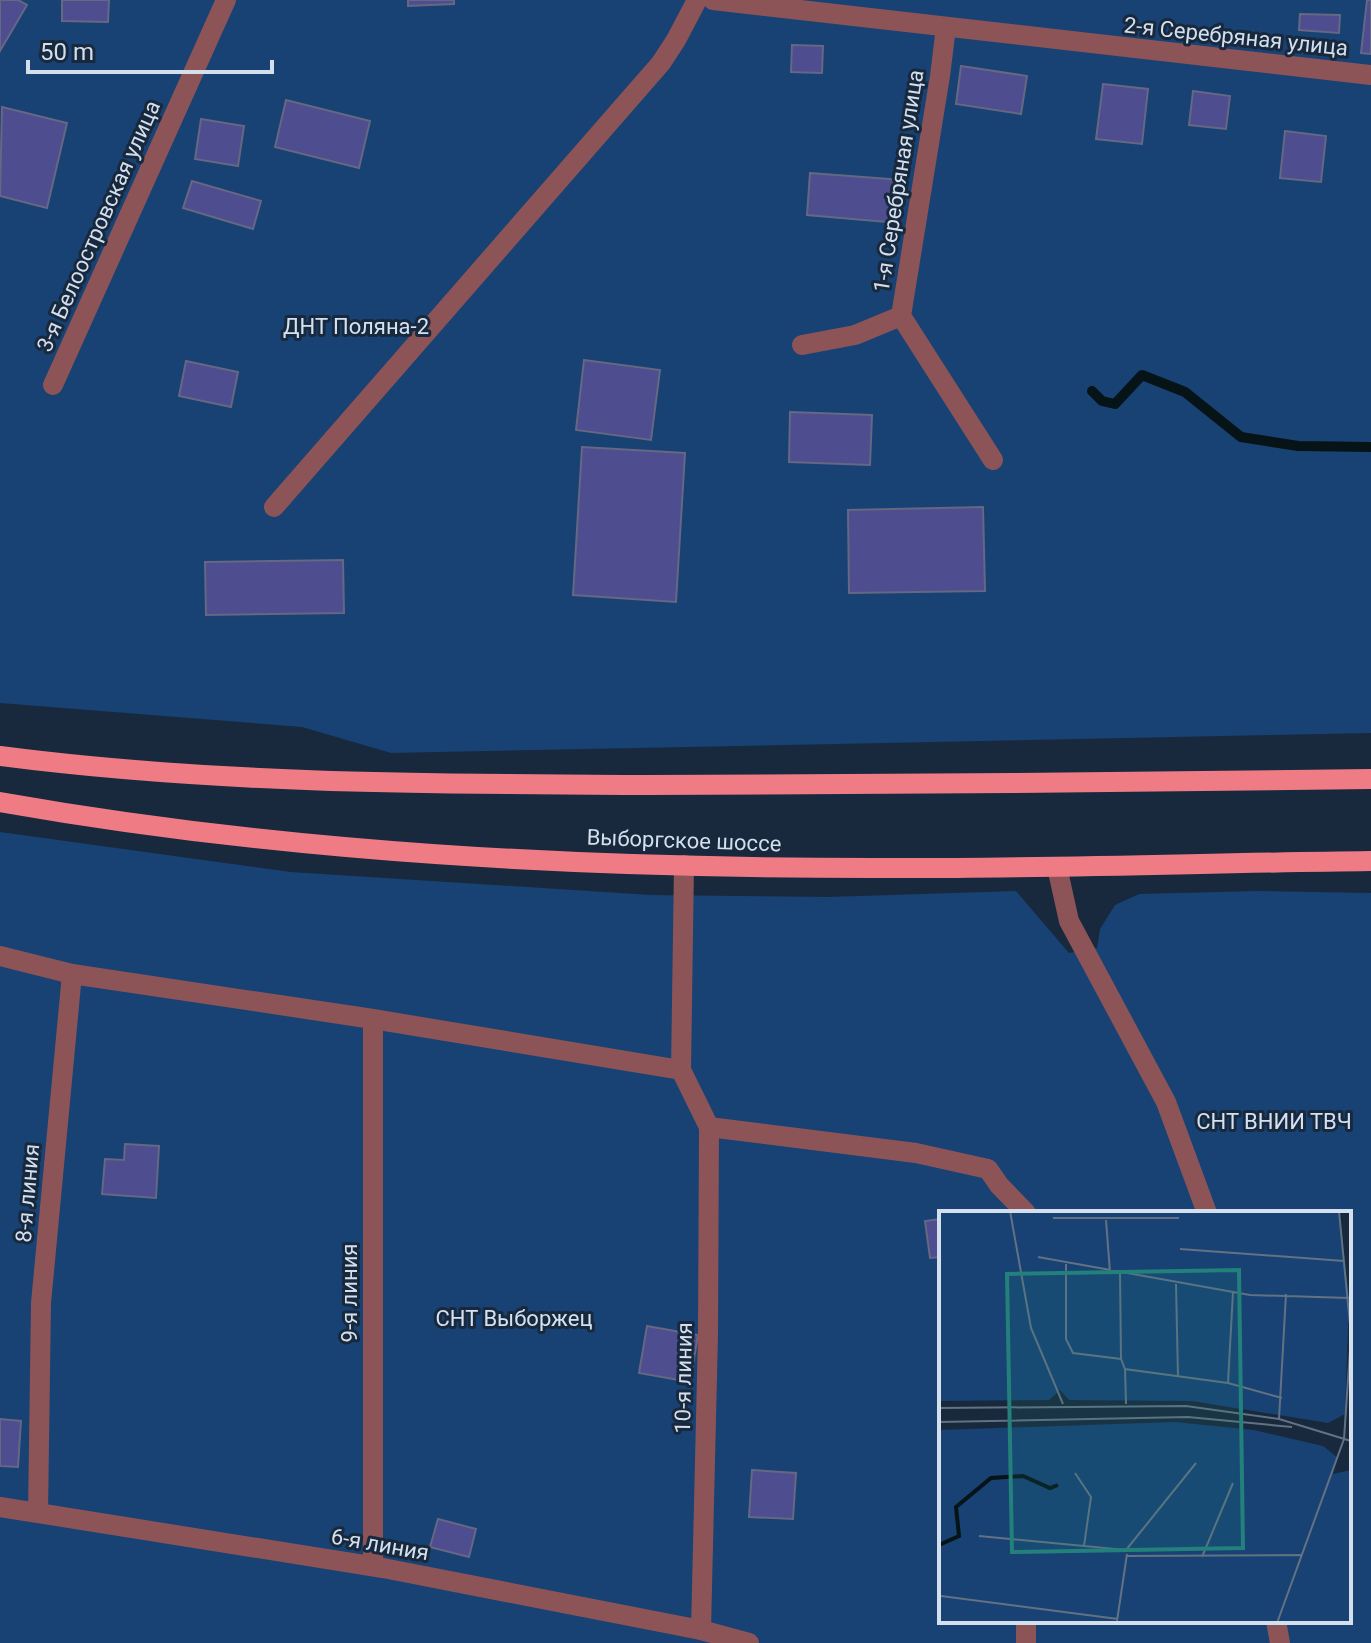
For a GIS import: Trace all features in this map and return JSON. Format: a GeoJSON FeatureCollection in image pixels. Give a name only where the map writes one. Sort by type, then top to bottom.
{"type":"FeatureCollection","features":[{"type":"Feature","properties":{"kind":"main road"},"geometry":{"type":"LineString","coordinates":[[0,756],[65,765],[209,775],[439,784],[881,785],[1371,779]]}},
{"type":"Feature","properties":{"kind":"main road","name":"Выборгское шоссе"},"geometry":{"type":"LineString","coordinates":[[0,802],[190,831],[323,846],[481,858],[872,868],[1371,861]]}},
{"type":"Feature","properties":{"kind":"street","name":"3-я Белоостровская улица"},"geometry":{"type":"LineString","coordinates":[[53,385],[226,0]]}},
{"type":"Feature","properties":{"kind":"street"},"geometry":{"type":"LineString","coordinates":[[274,507],[661,63],[697,0]]}},
{"type":"Feature","properties":{"kind":"street","name":"2-я Серебряная улица"},"geometry":{"type":"LineString","coordinates":[[713,0],[1371,75]]}},
{"type":"Feature","properties":{"kind":"street","name":"1-я Серебряная улица"},"geometry":{"type":"LineString","coordinates":[[946,27],[901,316],[993,460]]}},
{"type":"Feature","properties":{"kind":"street"},"geometry":{"type":"LineString","coordinates":[[802,345],[855,335],[901,316]]}},
{"type":"Feature","properties":{"kind":"street"},"geometry":{"type":"LineString","coordinates":[[684,865],[681,1070],[709,1127],[916,1153],[988,1169],[1024,1211]]}},
{"type":"Feature","properties":{"kind":"street"},"geometry":{"type":"LineString","coordinates":[[1057,867],[1069,921],[1166,1102],[1206,1211]]}},
{"type":"Feature","properties":{"kind":"street"},"geometry":{"type":"LineString","coordinates":[[0,956],[72,974],[373,1019],[681,1070]]}},
{"type":"Feature","properties":{"kind":"street","name":"8-я линия"},"geometry":{"type":"LineString","coordinates":[[38,1513],[41,1303],[72,974]]}},
{"type":"Feature","properties":{"kind":"street","name":"9-я линия"},"geometry":{"type":"LineString","coordinates":[[373,1019],[373,1566]]}},
{"type":"Feature","properties":{"kind":"street","name":"10-я линия"},"geometry":{"type":"LineString","coordinates":[[701,1630],[709,1127]]}},
{"type":"Feature","properties":{"kind":"street","name":"6-я линия"},"geometry":{"type":"LineString","coordinates":[[0,1507],[373,1566],[701,1630],[749,1643]]}},
{"type":"Feature","properties":{"kind":"street"},"geometry":{"type":"LineString","coordinates":[[1276,1623],[1280,1643]]}},
{"type":"Feature","properties":{"kind":"green space","name":"ДНТ Поляна-2"},"geometry":{"type":"Polygon","coordinates":[[[0,0],[1371,0],[1371,733],[391,753],[302,727],[0,703],[0,0]]]}},
{"type":"Feature","properties":{"kind":"green space","name":"СНТ Выборжец"},"geometry":{"type":"Polygon","coordinates":[[[0,832],[291,872],[651,895],[828,897],[1016,891],[1069,953],[1097,948],[1100,929],[1115,905],[1139,894],[1258,891],[1371,893],[1371,1643],[0,1643],[0,832]]]}},
{"type":"Feature","properties":{"kind":"building"},"geometry":{"type":"Polygon","coordinates":[[[0,0],[18,0],[27,5],[0,51],[0,0]]]}},
{"type":"Feature","properties":{"kind":"building"},"geometry":{"type":"Polygon","coordinates":[[[62,0],[109,0],[108,22],[62,21],[62,0]]]}},
{"type":"Feature","properties":{"kind":"building"},"geometry":{"type":"Polygon","coordinates":[[[408,0],[454,0],[454,4],[408,6],[408,0]]]}},
{"type":"Feature","properties":{"kind":"building"},"geometry":{"type":"Polygon","coordinates":[[[1367,0],[1371,0],[1371,54],[1361,53],[1367,0]]]}},
{"type":"Feature","properties":{"kind":"building"},"geometry":{"type":"Polygon","coordinates":[[[1300,14],[1340,15],[1339,33],[1299,30],[1300,14]]]}},
{"type":"Feature","properties":{"kind":"building"},"geometry":{"type":"Polygon","coordinates":[[[792,45],[823,46],[822,73],[791,72],[792,45]]]}},
{"type":"Feature","properties":{"kind":"building"},"geometry":{"type":"Polygon","coordinates":[[[961,66],[1027,76],[1021,114],[956,104],[961,66]]]}},
{"type":"Feature","properties":{"kind":"building"},"geometry":{"type":"Polygon","coordinates":[[[1103,84],[1148,89],[1142,144],[1096,139],[1103,84]]]}},
{"type":"Feature","properties":{"kind":"building"},"geometry":{"type":"Polygon","coordinates":[[[1193,91],[1230,96],[1226,129],[1189,125],[1193,91]]]}},
{"type":"Feature","properties":{"kind":"building"},"geometry":{"type":"Polygon","coordinates":[[[286,100],[370,121],[359,168],[275,147],[286,100]]]}},
{"type":"Feature","properties":{"kind":"building"},"geometry":{"type":"Polygon","coordinates":[[[2,107],[67,123],[47,208],[0,196],[2,107]]]}},
{"type":"Feature","properties":{"kind":"building"},"geometry":{"type":"Polygon","coordinates":[[[201,119],[244,126],[238,166],[195,159],[201,119]]]}},
{"type":"Feature","properties":{"kind":"building"},"geometry":{"type":"Polygon","coordinates":[[[1285,131],[1326,136],[1321,182],[1280,178],[1285,131]]]}},
{"type":"Feature","properties":{"kind":"building"},"geometry":{"type":"Polygon","coordinates":[[[810,173],[902,180],[898,223],[807,215],[810,173]]]}},
{"type":"Feature","properties":{"kind":"building"},"geometry":{"type":"Polygon","coordinates":[[[192,181],[261,201],[253,229],[183,208],[192,181]]]}},
{"type":"Feature","properties":{"kind":"building"},"geometry":{"type":"Polygon","coordinates":[[[584,360],[660,370],[651,440],[576,430],[584,360]]]}},
{"type":"Feature","properties":{"kind":"building"},"geometry":{"type":"Polygon","coordinates":[[[186,361],[238,372],[231,407],[179,396],[186,361]]]}},
{"type":"Feature","properties":{"kind":"building"},"geometry":{"type":"Polygon","coordinates":[[[790,412],[872,415],[870,465],[789,462],[790,412]]]}},
{"type":"Feature","properties":{"kind":"building"},"geometry":{"type":"Polygon","coordinates":[[[582,447],[685,453],[676,602],[573,595],[582,447]]]}},
{"type":"Feature","properties":{"kind":"building"},"geometry":{"type":"Polygon","coordinates":[[[983,507],[985,591],[849,593],[848,510],[983,507]]]}},
{"type":"Feature","properties":{"kind":"building"},"geometry":{"type":"Polygon","coordinates":[[[343,560],[344,613],[206,615],[205,562],[343,560]]]}},
{"type":"Feature","properties":{"kind":"building"},"geometry":{"type":"Polygon","coordinates":[[[125,1144],[159,1146],[156,1198],[102,1194],[105,1159],[124,1160],[125,1144]]]}},
{"type":"Feature","properties":{"kind":"building"},"geometry":{"type":"Polygon","coordinates":[[[939,1219],[939,1257],[930,1258],[925,1221],[939,1219]]]}},
{"type":"Feature","properties":{"kind":"building"},"geometry":{"type":"Polygon","coordinates":[[[647,1326],[698,1335],[690,1382],[639,1373],[647,1326]]]}},
{"type":"Feature","properties":{"kind":"building"},"geometry":{"type":"Polygon","coordinates":[[[0,1419],[21,1421],[18,1467],[0,1466],[0,1419]]]}},
{"type":"Feature","properties":{"kind":"building"},"geometry":{"type":"Polygon","coordinates":[[[752,1470],[796,1473],[793,1519],[749,1517],[752,1470]]]}},
{"type":"Feature","properties":{"kind":"building"},"geometry":{"type":"Polygon","coordinates":[[[438,1519],[476,1529],[469,1557],[430,1547],[438,1519]]]}},
{"type":"Feature","properties":{"kind":"waterway"},"geometry":{"type":"LineString","coordinates":[[1092,391],[1102,401],[1115,404],[1142,375],[1185,392],[1241,437],[1298,446],[1371,447]]}},
{"type":"Feature","properties":{"kind":"park label","name":"СНТ ВНИИ ТВЧ"},"geometry":{"type":"Point","coordinates":[1274,1121]}}]}
